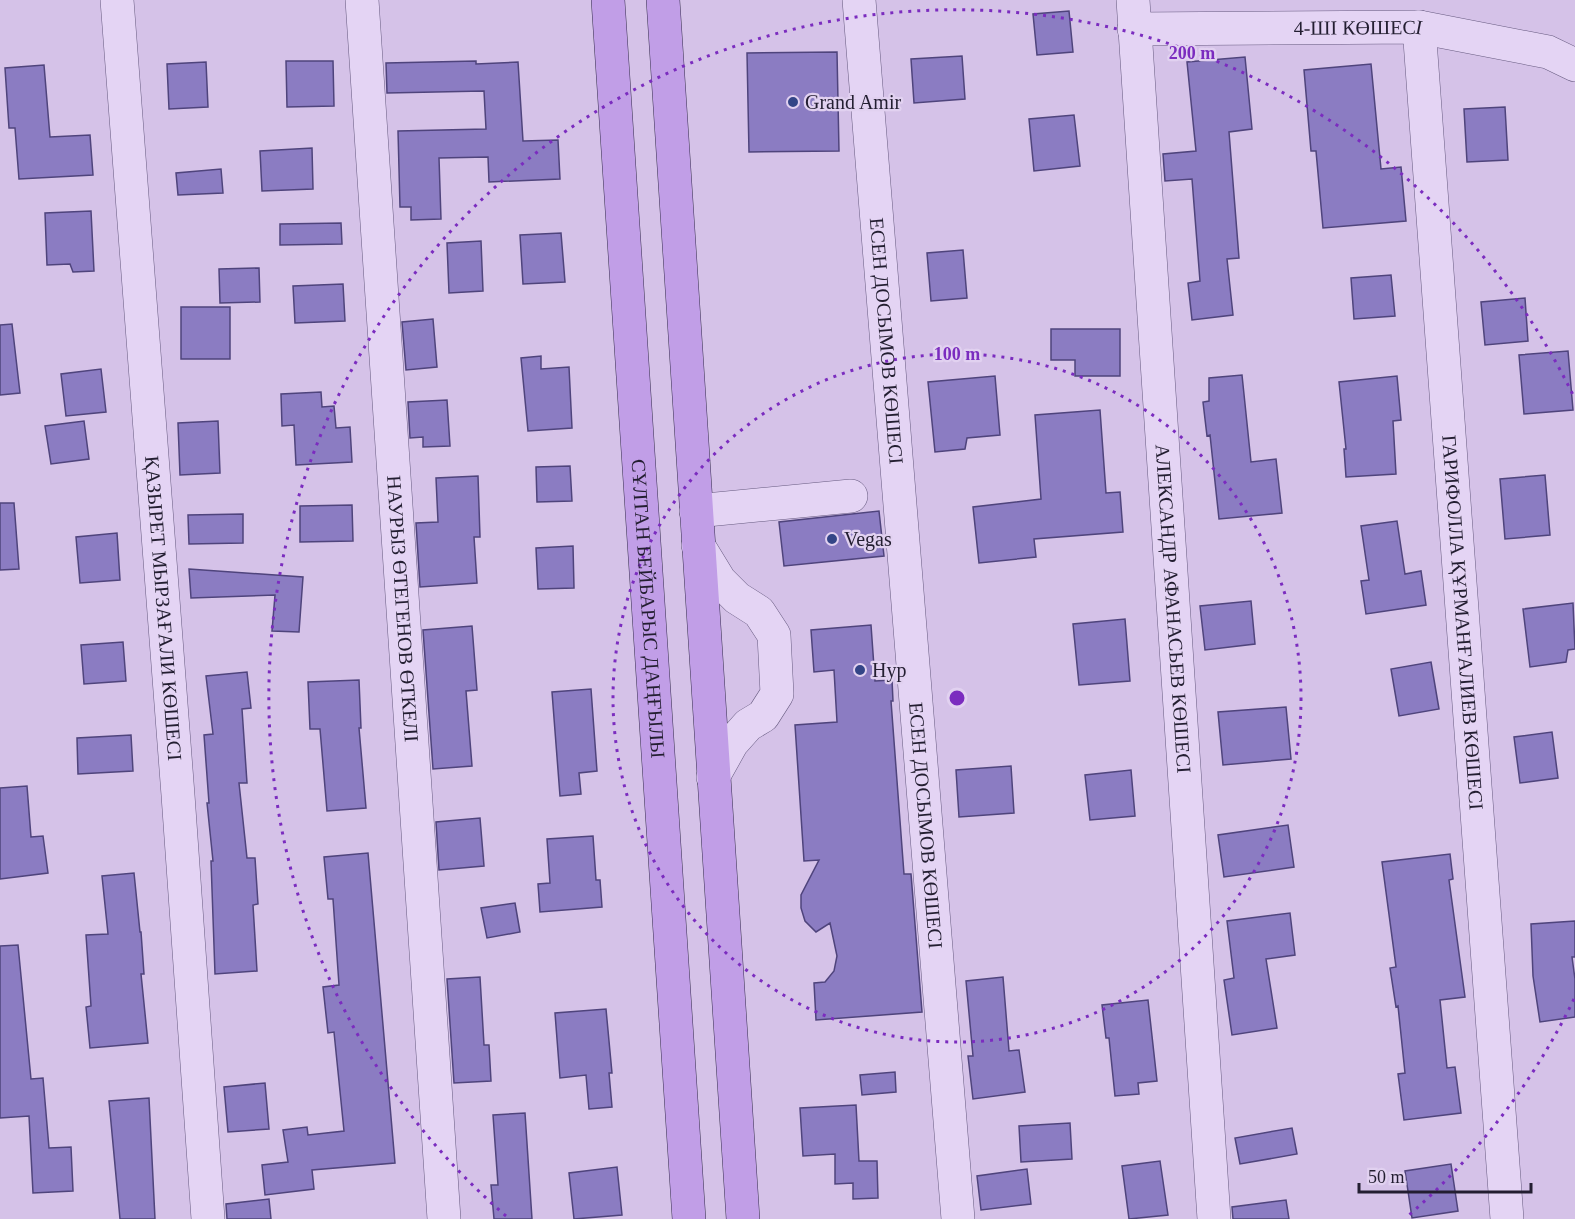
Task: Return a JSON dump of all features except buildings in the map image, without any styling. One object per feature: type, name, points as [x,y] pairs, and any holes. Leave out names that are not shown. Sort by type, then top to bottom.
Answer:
[{"type":"main road","points":[[663,0],[743,1219]]},
{"type":"main road","name":"СҰЛТАН БЕЙБАРЫС ДАҢҒЫЛЫ","points":[[606,6],[688,1219]]},
{"type":"street","name":"ҚАЗЫРЕТ МЫРЗАҒАЛИ КӨШЕСІ","points":[[117,0],[180,819],[208,1219]]},
{"type":"street","name":"НАУРЫЗ ӨТЕГЕНОВ ӨТКЕЛІ","points":[[362,0],[444,1219]]},
{"type":"street","name":"ЕСЕН ДОСЫМОВ КӨШЕСІ","points":[[859,0],[958,1219]]},
{"type":"street","name":"4-ШІ КӨШЕСІ","points":[[1134,14],[1419,27],[1548,52],[1575,65]]},
{"type":"street","name":"АЛЕКСАНДР АФАНАСЬЕВ КӨШЕСІ","points":[[1134,14],[1214,1219]]},
{"type":"street","name":"ГАРИФОЛЛА ҚҰРМАНҒАЛИЕВ КӨШЕСІ","points":[[1419,27],[1507,1219]]},
{"type":"street","points":[[696,511],[851,496]]},
{"type":"street","points":[[698,545],[720,580],[738,598],[759,612],[774,635],[777,694],[764,716],[748,725],[732,743],[713,777]]},
{"type":"place","name":"Grand Amir","points":[[793,102]]},
{"type":"place","name":"Vegas","points":[[832,539]]},
{"type":"place","name":"Нур","points":[[860,670]]}]
